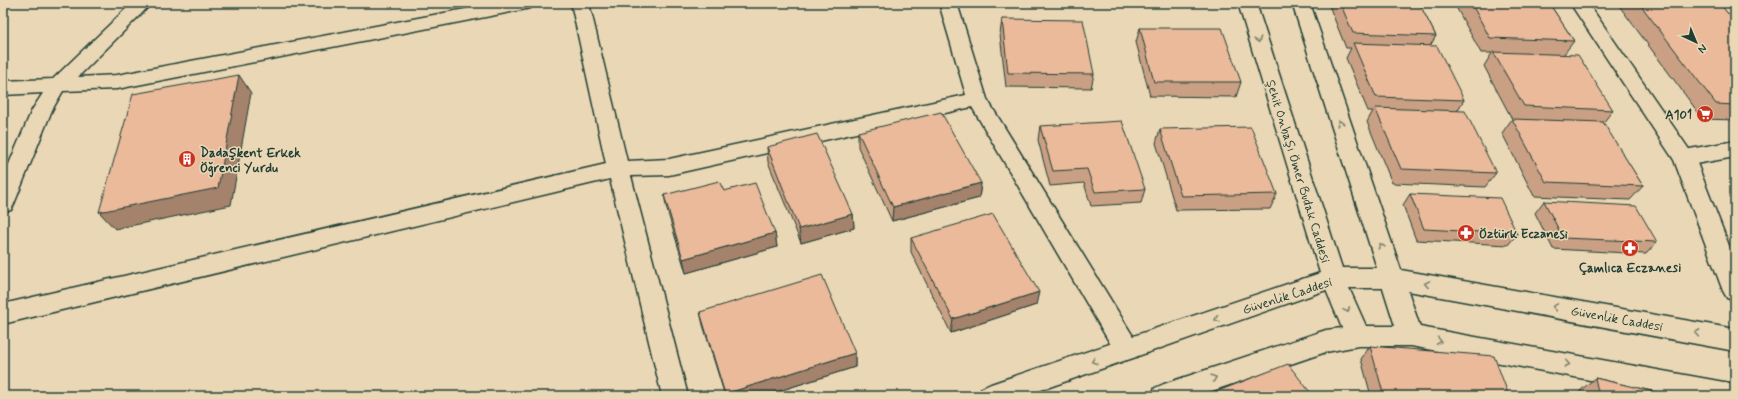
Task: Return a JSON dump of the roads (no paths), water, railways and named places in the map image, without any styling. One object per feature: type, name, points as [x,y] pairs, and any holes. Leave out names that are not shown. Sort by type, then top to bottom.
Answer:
[{"type":"street","points":[[3,204],[42,110],[56,87],[143,3]]},
{"type":"street","points":[[3,88],[56,87],[117,82],[526,3]]},
{"type":"street","points":[[580,3],[618,169],[675,396]]},
{"type":"street","points":[[948,3],[977,99],[1127,350]]},
{"type":"street","name":"Şehit Onbaşı Ömer Budak Caddesi","points":[[1246,3],[1333,278],[1358,336]]},
{"type":"street","points":[[1301,3],[1411,336]]},
{"type":"street","points":[[1579,3],[1684,158],[1735,291]]},
{"type":"street","points":[[3,314],[618,169],[670,167],[977,99]]},
{"type":"street","points":[[1684,158],[1735,149]]},
{"type":"street","name":"Güvenlik Caddesi","points":[[992,396],[1333,278],[1391,278],[1735,340]]},
{"type":"street","points":[[1164,396],[1294,350],[1326,341],[1358,336],[1411,336],[1735,396]]},
{"type":"place","name":"A101","points":[[1705,114]]},
{"type":"place","name":"Dadaşkent Erkek Öğrenci Yurdu","points":[[187,159]]},
{"type":"place","name":"Öztürk Eczanesi","points":[[1466,233]]},
{"type":"place","name":"Çamlıca Eczanesi","points":[[1630,248]]}]
